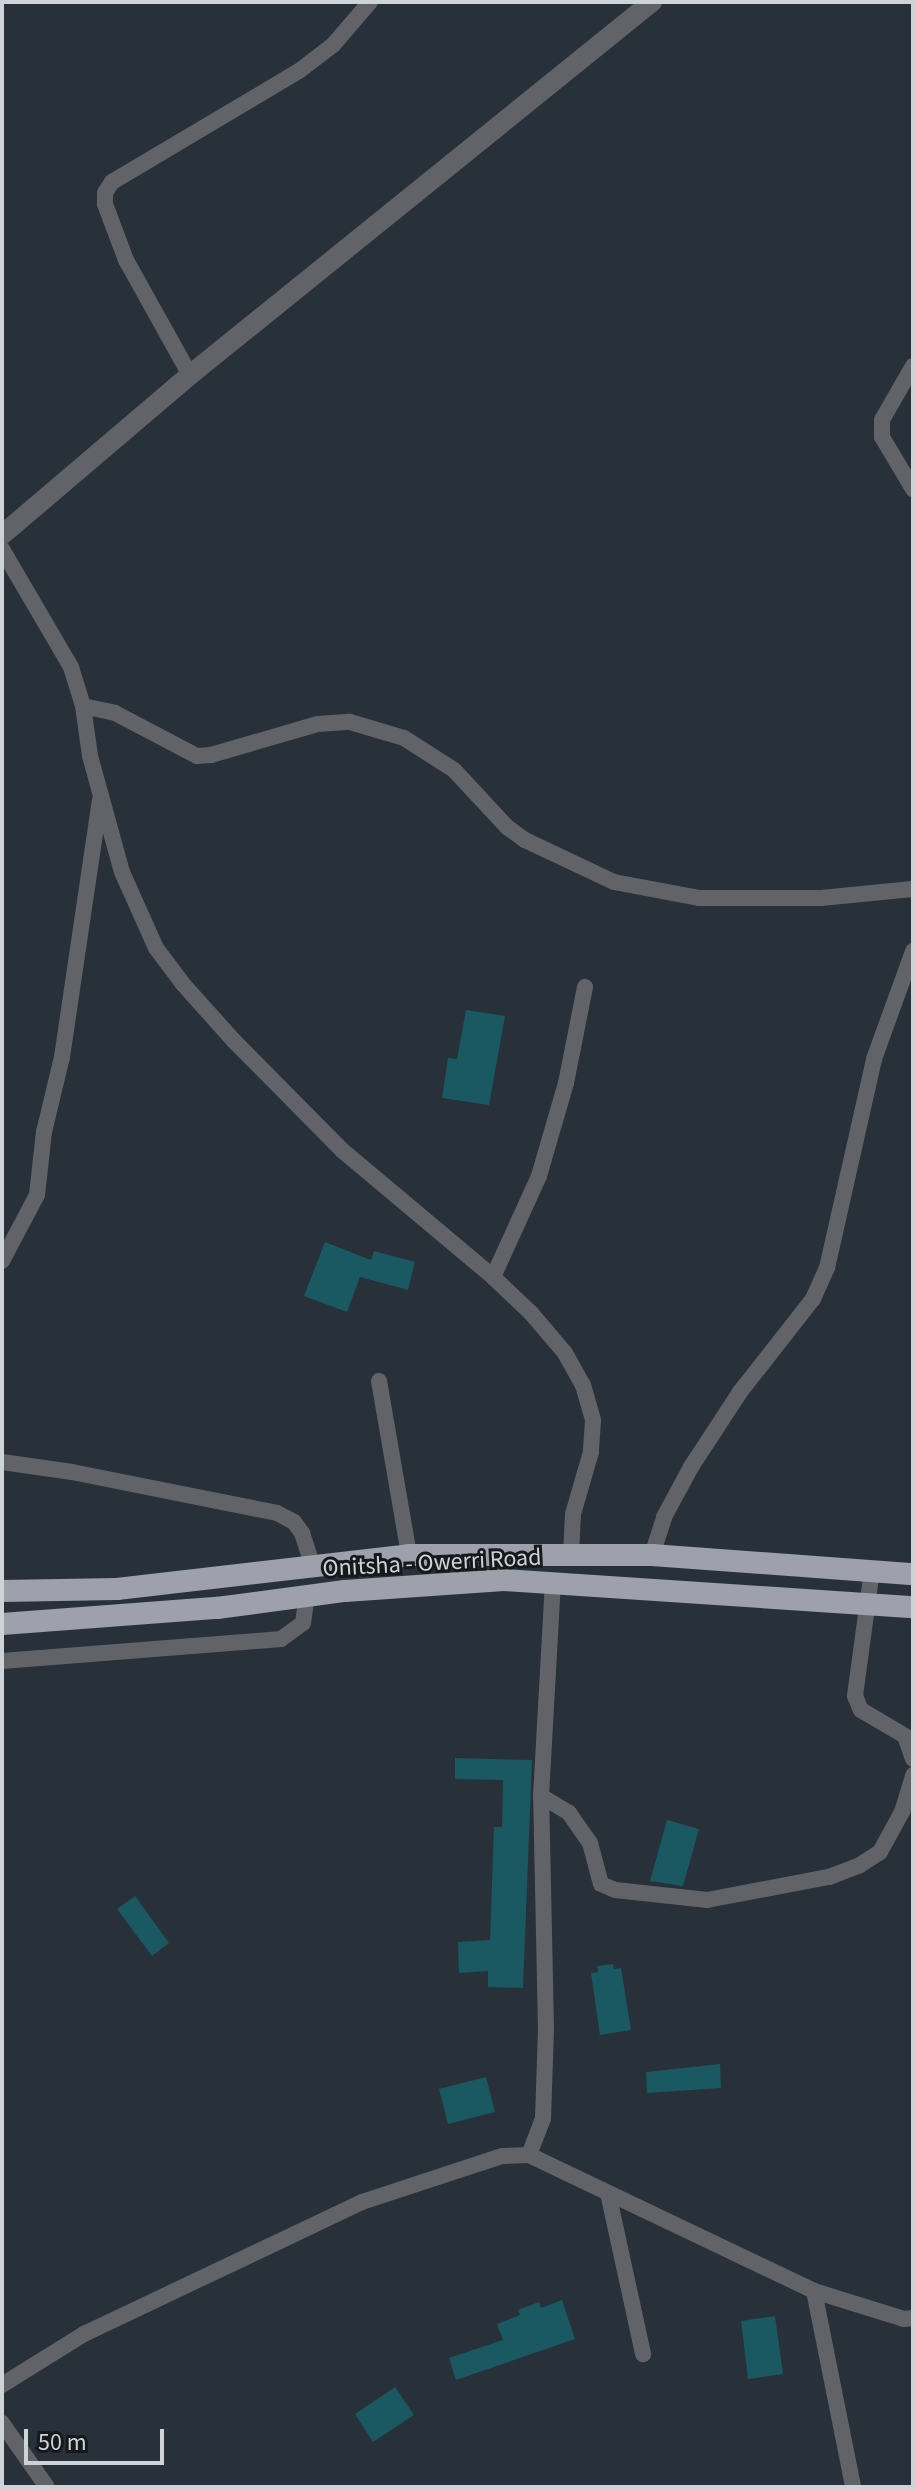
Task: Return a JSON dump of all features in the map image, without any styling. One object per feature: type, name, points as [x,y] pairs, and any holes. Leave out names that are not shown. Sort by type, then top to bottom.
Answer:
[{"type":"highway","name":"Onitsha - Owerri Road","points":[[2,1591],[117,1589],[409,1555],[652,1555],[913,1574]]},
{"type":"highway","name":"Onitsha - Owerri Road","points":[[2,1624],[217,1608],[307,1596],[504,1580],[913,1607]]},
{"type":"street","points":[[190,375],[126,260],[105,204],[105,193],[112,182],[299,71],[333,45],[370,2]]},
{"type":"street","points":[[2,535],[190,375],[652,2]]},
{"type":"street","points":[[913,366],[882,420],[882,437],[913,489]]},
{"type":"street","points":[[2,549],[56,639],[83,706],[90,756],[122,872],[156,948],[183,984],[343,1151],[493,1277],[531,1313],[565,1353],[586,1397],[593,1421],[591,1452],[573,1514],[571,1554]]},
{"type":"street","points":[[83,706],[115,713],[197,756],[211,755],[318,724],[350,722],[404,738],[454,770],[507,827],[525,840],[614,882],[699,898],[821,898],[913,889]]},
{"type":"street","points":[[2,1261],[37,1195],[44,1132],[62,1057],[101,795]]},
{"type":"street","points":[[652,1555],[664,1517],[691,1467],[740,1392],[813,1299],[827,1268],[874,1059],[913,951]]},
{"type":"street","points":[[493,1277],[539,1176],[566,1083],[585,987]]},
{"type":"street","points":[[379,1381],[409,1555]]},
{"type":"street","points":[[2,1462],[72,1472],[277,1513],[294,1522],[302,1533],[313,1566]]},
{"type":"street","points":[[872,1570],[865,1603],[855,1696],[861,1710],[905,1736],[913,1759]]},
{"type":"street","points":[[529,2155],[543,2119],[544,2104],[546,2029],[541,1796],[553,1582]]},
{"type":"street","points":[[2,1661],[281,1639],[303,1623],[307,1596]]},
{"type":"street","points":[[541,1796],[569,1813],[590,1843],[601,1884],[615,1890],[707,1900],[829,1877],[860,1865],[880,1852],[902,1812],[913,1775]]},
{"type":"street","points":[[2,2385],[84,2334],[362,2202],[502,2156],[529,2155],[814,2291],[862,2307],[913,2318]]},
{"type":"street","points":[[608,2193],[643,2354]]},
{"type":"street","points":[[814,2291],[853,2487]]},
{"type":"street","points":[[2,2423],[47,2487]]},
{"type":"building","points":[[466,1010],[505,1016],[489,1105],[442,1098],[448,1058],[457,1059]]},
{"type":"building","points":[[325,1242],[371,1260],[374,1251],[415,1262],[408,1290],[360,1277],[347,1312],[304,1296]]},
{"type":"building","points":[[455,1758],[532,1760],[523,1988],[488,1987],[488,1971],[459,1973],[458,1942],[490,1940],[494,1827],[502,1827],[503,1780],[455,1779]]},
{"type":"building","points":[[667,1820],[699,1829],[683,1886],[650,1881]]},
{"type":"building","points":[[135,1896],[169,1943],[152,1956],[117,1909]]},
{"type":"building","points":[[613,1964],[614,1969],[621,1968],[631,2030],[600,2035],[591,1973],[598,1972],[597,1966]]},
{"type":"building","points":[[720,2064],[721,2088],[647,2093],[646,2072]]},
{"type":"building","points":[[486,2077],[495,2112],[448,2124],[439,2089]]},
{"type":"building","points":[[562,2300],[575,2339],[456,2380],[449,2358],[503,2340],[497,2324],[520,2315],[518,2310],[539,2302],[541,2308]]},
{"type":"building","points":[[775,2316],[783,2374],[748,2379],[741,2321]]},
{"type":"building","points":[[395,2387],[414,2415],[373,2442],[355,2414]]}]
